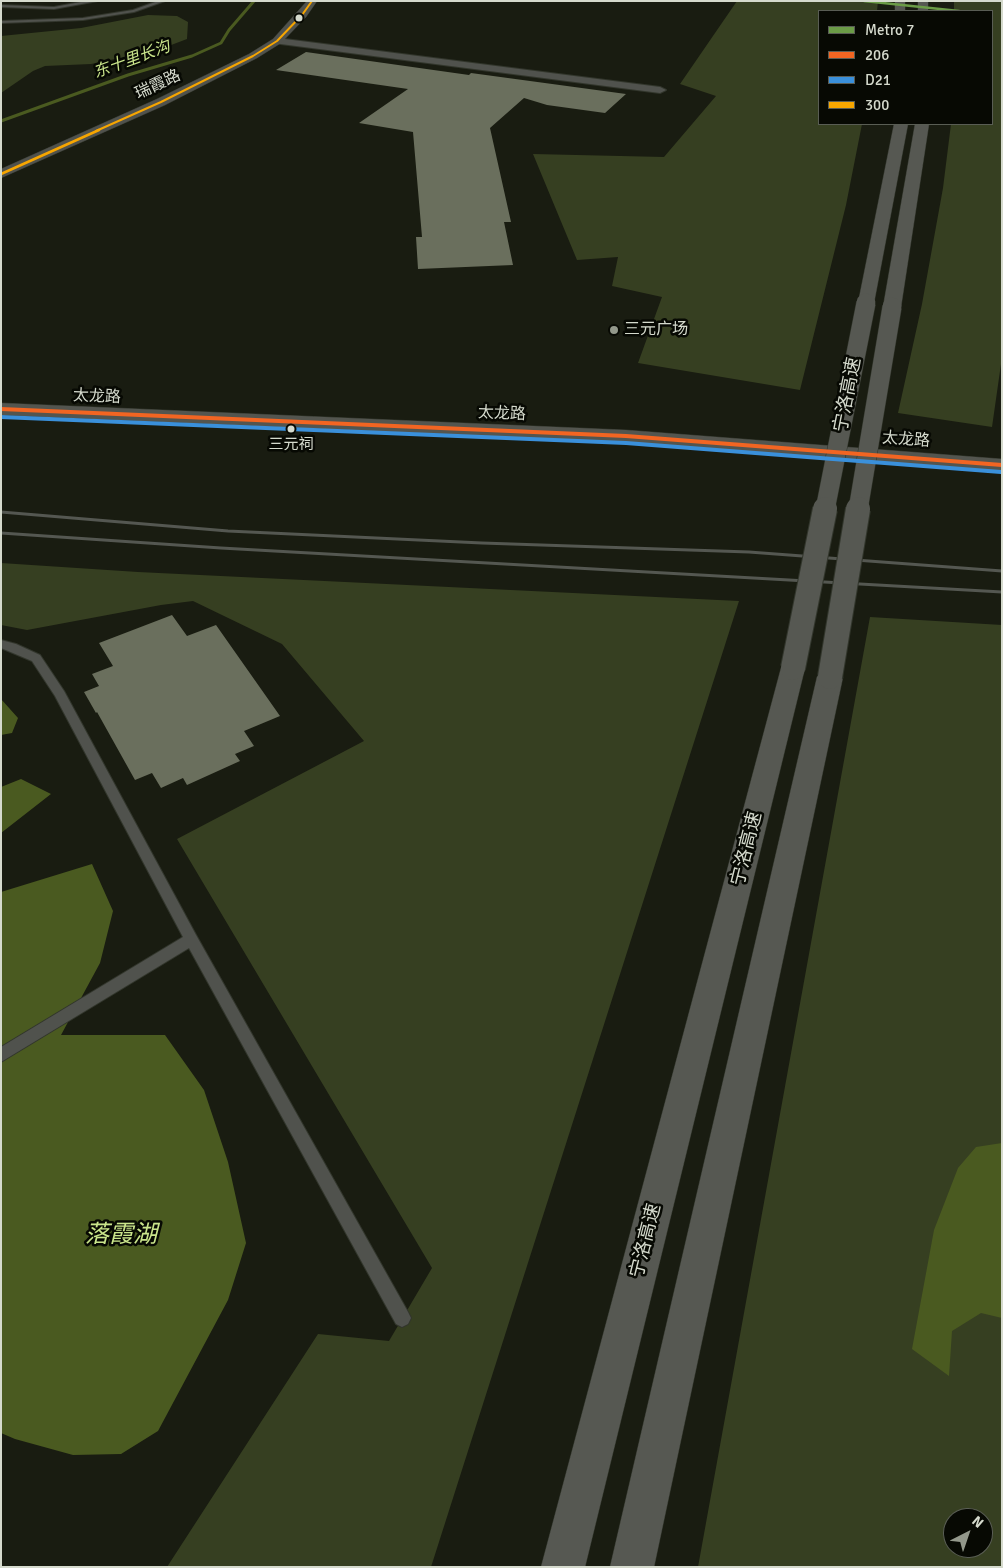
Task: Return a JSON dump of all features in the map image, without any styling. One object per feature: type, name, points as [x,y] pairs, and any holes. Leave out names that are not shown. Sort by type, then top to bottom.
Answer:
[{"type":"highway","name":"宁洛高速","points":[[562,1567],[793,668],[902,125]]},
{"type":"highway","name":"宁洛高速","points":[[632,1567],[830,677],[922,125]]},
{"type":"main road","name":"太龙路","points":[[1,393],[627,419],[1002,448]]},
{"type":"main road","name":"太龙路","points":[[1,409],[626,436],[1002,465]]},
{"type":"street","name":"瑞霞路","points":[[1,174],[161,102],[220,73],[277,41],[302,15],[312,1]]},
{"type":"street","points":[[277,41],[660,90]]},
{"type":"lane","points":[[1,6],[54,8],[96,1]]},
{"type":"lane","points":[[1,22],[56,22],[102,17],[134,11],[164,1]]},
{"type":"lane","points":[[16,22],[29,8]]},
{"type":"lane","points":[[1,644],[36,658],[60,694],[190,939],[402,1318]]},
{"type":"lane","points":[[1,1055],[190,939]]},
{"type":"shaded area","points":[[737,1],[878,1],[877,10],[818,10],[818,125],[862,125],[846,205],[800,390],[638,363],[662,297],[612,286],[618,257],[577,260],[533,154],[664,157],[716,96],[680,84]]},
{"type":"shaded area","points":[[954,1],[1002,1],[1002,357],[992,427],[898,413],[922,304],[943,188],[951,125],[993,125],[993,10],[954,10]]},
{"type":"shaded area","points":[[148,15],[177,16],[188,22],[187,39],[158,50],[91,64],[45,66],[33,71],[1,93],[1,36],[81,28]]},
{"type":"shaded area","points":[[1,563],[138,572],[739,601],[431,1567],[167,1567],[318,1334],[389,1341],[432,1268],[177,839],[364,741],[282,644],[193,601],[161,605],[27,630],[1,625]]},
{"type":"shaded area","points":[[870,617],[1002,625],[1002,1567],[698,1567]]},
{"type":"water","points":[[1,699],[18,718],[12,733],[1,735]]},
{"type":"water","points":[[21,779],[51,794],[1,833],[1,787]]},
{"type":"water","name":"落霞湖","points":[[92,864],[113,911],[100,963],[61,1035],[165,1035],[204,1090],[228,1162],[246,1243],[228,1300],[158,1431],[121,1454],[73,1455],[15,1439],[1,1433],[1,892]]},
{"type":"water","points":[[1002,1143],[1002,1318],[981,1313],[952,1331],[949,1376],[912,1349],[934,1230],[958,1168],[976,1147]]},
{"type":"building","points":[[306,52],[469,75],[471,73],[626,94],[605,113],[547,105],[524,98],[490,128],[511,222],[504,222],[513,265],[418,269],[416,237],[422,237],[413,132],[359,123],[408,89],[276,70]]},
{"type":"building","points":[[172,615],[187,636],[216,625],[280,716],[244,731],[254,746],[235,754],[240,761],[187,785],[183,778],[161,788],[152,773],[135,780],[84,692],[99,686],[92,674],[113,666],[99,643]]},
{"type":"waterway","name":"东十里长沟","points":[[1,121],[128,75],[192,56],[221,43],[229,30],[254,1]]},
{"type":"railway","points":[[1,512],[228,531],[482,543],[749,552],[1002,571]]},
{"type":"railway","points":[[1,533],[221,548],[1002,592]]},
{"type":"metro line","name":"7","points":[[864,1],[950,10]]},
{"type":"transit line","name":"300","points":[[1,174],[161,102],[253,56],[277,41],[302,15],[312,1]]},
{"type":"transit line","name":"206","points":[[1,409],[626,436],[1002,465]]},
{"type":"transit line","name":"D21","points":[[1,417],[626,443],[1001,472]]},
{"type":"place","name":"三元广场","points":[[614,330]]},
{"type":"place","name":"三元祠","points":[[291,429]]}]
